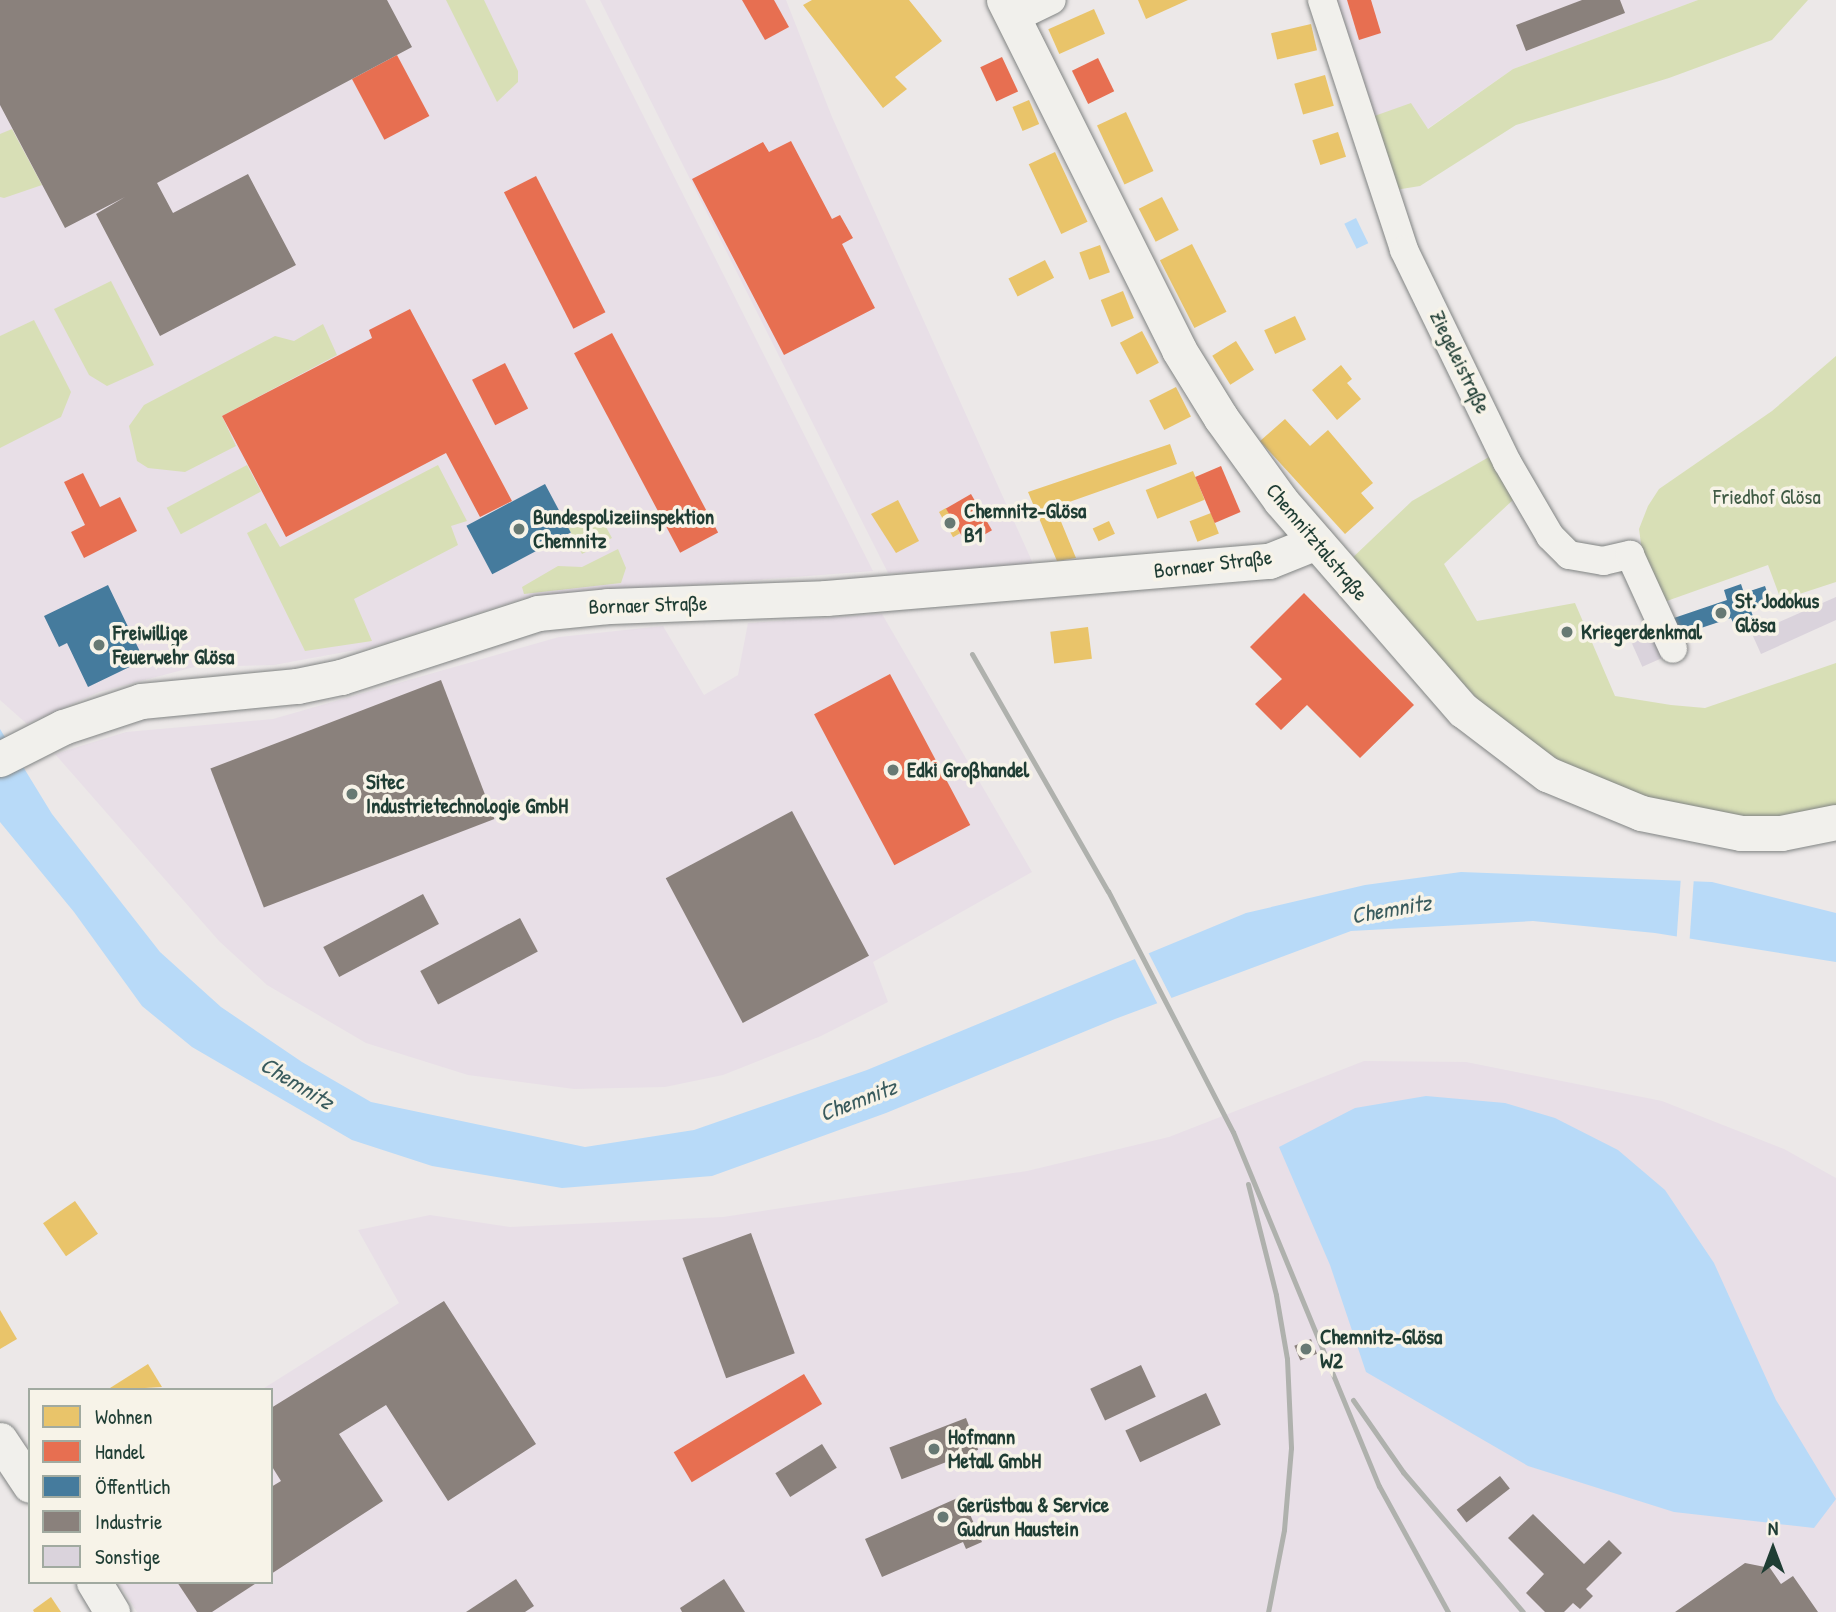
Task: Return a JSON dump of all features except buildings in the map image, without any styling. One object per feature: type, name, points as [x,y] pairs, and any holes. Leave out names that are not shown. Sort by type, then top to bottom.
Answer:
[{"type":"main road","name":"Chemnitztalstraße","points":[[1009,9],[1179,350],[1239,446],[1316,542],[1455,702],[1547,774],[1619,806],[1710,830],[1781,833],[1836,822]]},
{"type":"main road","name":"Bornaer Straße","points":[[0,759],[39,738],[141,701],[297,686],[341,677],[538,614],[608,606],[826,598],[1269,561],[1316,542]]},
{"type":"main road","points":[[0,1440],[28,1482]]},
{"type":"main road","points":[[95,1584],[112,1612]]},
{"type":"street","points":[[1009,9],[1052,0]]},
{"type":"street","name":"Ziegeleistraße","points":[[1322,0],[1404,250],[1507,462],[1550,536],[1569,555],[1603,561],[1630,555],[1673,649]]},
{"type":"shaded area","points":[[0,0],[585,0],[873,571],[525,598],[372,647],[274,665],[194,667],[99,692],[27,724],[0,700]]},
{"type":"shaded area","points":[[600,0],[786,0],[832,117],[1035,568],[888,573]]},
{"type":"shaded area","points":[[1326,0],[1698,0],[1513,69],[1427,129],[1366,119]]},
{"type":"shaded area","points":[[882,614],[1032,872],[873,962],[888,1002],[821,1036],[723,1075],[665,1087],[574,1089],[468,1075],[366,1043],[267,985],[219,941],[55,754],[126,732],[273,719],[559,637],[663,626],[704,695],[738,675],[748,623]]},
{"type":"shaded area","points":[[1364,1061],[1466,1062],[1662,1101],[1784,1149],[1836,1178],[1836,1612],[137,1612],[119,1584],[273,1584],[273,1388],[264,1388],[399,1303],[358,1230],[430,1215],[510,1227],[723,1217],[1027,1171],[1169,1137]]},
{"type":"green space","points":[[446,0],[484,0],[518,71],[518,82],[497,102]]},
{"type":"green space","points":[[1698,0],[1808,0],[1772,40],[1669,78],[1516,125],[1420,186],[1389,191],[1366,119],[1411,103],[1428,129],[1513,69]]},
{"type":"green space","points":[[12,129],[42,185],[4,198],[0,197],[0,134]]},
{"type":"green space","points":[[111,281],[154,365],[107,386],[89,375],[54,309]]},
{"type":"green space","points":[[34,320],[71,392],[61,417],[0,448],[0,336]]},
{"type":"green space","points":[[323,324],[337,355],[222,416],[236,446],[185,472],[148,468],[137,461],[129,426],[144,405],[275,336],[294,341]]},
{"type":"green space","name":"Friedhof Glösa","points":[[1836,356],[1836,582],[1781,600],[1768,565],[1664,602],[1642,551],[1639,529],[1648,506],[1659,489],[1772,411]]},
{"type":"green space","points":[[1489,457],[1514,499],[1444,564],[1477,621],[1575,603],[1615,696],[1671,705],[1705,708],[1836,663],[1836,810],[1809,817],[1733,819],[1674,808],[1588,777],[1525,740],[1490,712],[1348,562],[1412,501]]},
{"type":"green space","points":[[247,465],[261,491],[181,534],[167,508]]},
{"type":"green space","points":[[438,465],[467,521],[451,526],[458,545],[354,599],[372,641],[305,651],[247,533],[266,523],[280,547]]},
{"type":"green space","points":[[589,515],[600,516],[612,538],[582,554],[568,527]]},
{"type":"green space","points":[[618,549],[626,568],[621,583],[524,594],[522,587],[558,566],[582,567]]},
{"type":"water","points":[[1356,218],[1368,243],[1357,249],[1344,224]]},
{"type":"water","name":"Chemnitz","points":[[0,729],[52,814],[160,952],[221,1007],[302,1062],[371,1102],[585,1147],[694,1130],[867,1070],[1246,913],[1365,885],[1461,872],[1712,882],[1836,913],[1836,962],[1655,933],[1533,921],[1351,931],[1115,1019],[886,1113],[712,1176],[562,1188],[432,1166],[352,1140],[192,1047],[142,1006],[74,912],[0,822]]},
{"type":"water","points":[[1426,1096],[1505,1103],[1555,1118],[1618,1150],[1665,1190],[1714,1263],[1776,1400],[1836,1499],[1814,1528],[1674,1512],[1528,1466],[1366,1372],[1330,1265],[1279,1147],[1355,1108]]},
{"type":"pier","points":[[1681,876],[1694,877],[1690,941],[1677,940]]},
{"type":"pier","points":[[1147,950],[1174,1003],[1160,1009],[1134,957]]},
{"type":"railway","points":[[972,654],[1108,891],[1233,1132],[1379,1486],[1448,1612]]},
{"type":"railway","points":[[1248,1184],[1276,1295],[1287,1359],[1291,1448],[1284,1530],[1268,1612]]},
{"type":"railway","points":[[1353,1400],[1403,1472],[1523,1612]]},
{"type":"place","name":"Chemnitz-Glösa B1","points":[[950,523]]},
{"type":"place","name":"Bundespolizeiinspektion Chemnitz","points":[[519,529]]},
{"type":"place","name":"St. Jodokus Glösa","points":[[1721,613]]},
{"type":"place","name":"Kriegerdenkmal","points":[[1567,632]]},
{"type":"place","name":"Freiwillige Feuerwehr Glösa","points":[[99,645]]},
{"type":"place","name":"Edki Großhandel","points":[[893,770]]},
{"type":"place","name":"Sitec Industrietechnologie GmbH","points":[[352,794]]},
{"type":"place","name":"Chemnitz-Glösa W2","points":[[1306,1349]]},
{"type":"place","name":"Hofmann Metall GmbH","points":[[934,1449]]},
{"type":"place","name":"Gerüstbau & Service Gudrun Haustein","points":[[943,1517]]}]
